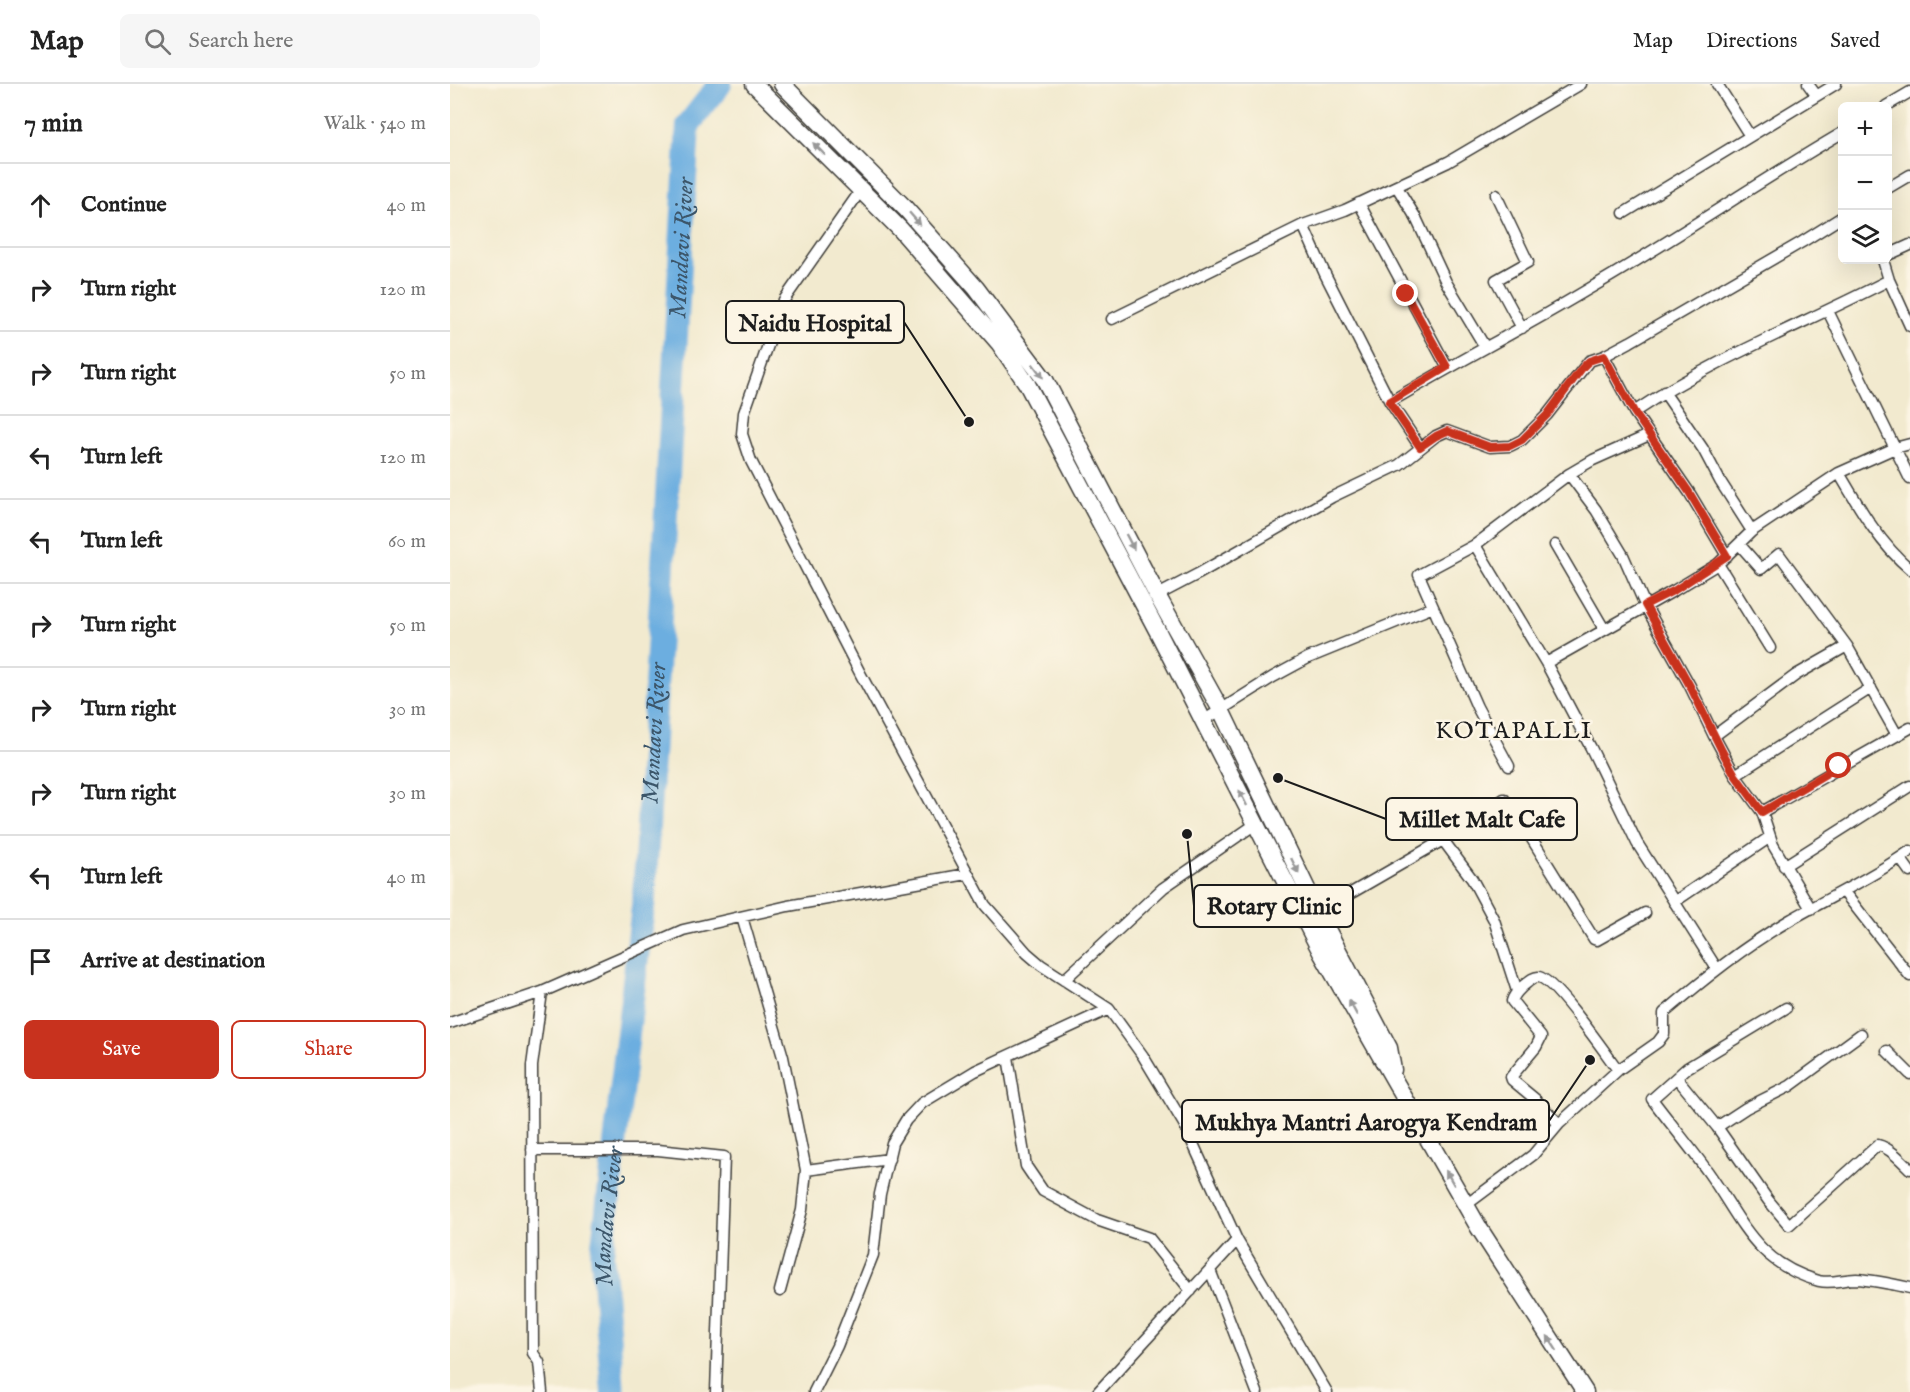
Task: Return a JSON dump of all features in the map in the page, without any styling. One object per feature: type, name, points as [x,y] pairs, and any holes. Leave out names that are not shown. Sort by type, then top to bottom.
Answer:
[{"type":"main road","points":[[754,84],[909,239],[1005,351],[1027,384],[1257,824],[1311,916]]},
{"type":"main road","points":[[782,84],[905,208],[976,288],[1045,380],[1221,710],[1311,916],[1322,954],[1466,1205],[1585,1392]]},
{"type":"street","points":[[1112,319],[1302,225],[1345,210],[1448,162],[1581,84]]},
{"type":"street","points":[[1717,84],[1750,136]]},
{"type":"street","points":[[1808,84],[1816,95]]},
{"type":"street","points":[[1624,213],[1836,84]]},
{"type":"street","points":[[1892,102],[1910,92]]},
{"type":"street","points":[[1389,402],[1447,367],[1587,291],[1838,135]]},
{"type":"street","points":[[1892,185],[1910,175]]},
{"type":"street","points":[[1397,187],[1416,218],[1446,282],[1485,347]]},
{"type":"street","points":[[861,190],[784,300],[744,413],[742,434],[751,461],[985,905],[1027,953],[1109,1009],[1143,1056],[1184,1124],[1237,1240],[1327,1392]]},
{"type":"street","points":[[1496,195],[1528,262],[1496,280],[1522,328]]},
{"type":"street","points":[[1359,203],[1447,367]]},
{"type":"street","points":[[1142,602],[1198,574],[1332,497],[1399,465],[1420,447],[1447,431],[1490,447],[1510,446],[1522,440],[1547,415],[1589,361],[1604,356],[1838,220]]},
{"type":"street","points":[[1302,225],[1389,402],[1420,447]]},
{"type":"street","points":[[1892,253],[1910,245]]},
{"type":"street","points":[[1884,264],[1889,280],[1909,320]]},
{"type":"street","points":[[1634,412],[1664,392],[1889,280]]},
{"type":"street","points":[[1828,311],[1910,479]]},
{"type":"street","points":[[1604,356],[1634,412],[1689,492],[1727,556]]},
{"type":"street","points":[[1664,392],[1703,449],[1720,481],[1752,531]]},
{"type":"street","points":[[1509,766],[1477,707],[1419,575],[1474,545],[1569,474],[1593,460],[1649,435]]},
{"type":"street","points":[[1546,663],[1718,564],[1752,531],[1839,473],[1910,444]]},
{"type":"street","points":[[1839,473],[1891,552],[1910,569]]},
{"type":"street","points":[[1569,474],[1596,510],[1623,555],[1645,605],[1690,686],[1714,736],[1735,775],[1762,812],[1770,837],[1784,866],[1811,909]]},
{"type":"street","points":[[1738,544],[1761,569],[1779,554],[1847,646],[1897,735]]},
{"type":"street","points":[[1474,545],[1546,663],[1591,748],[1637,843],[1717,969]]},
{"type":"street","points":[[1556,545],[1604,629]]},
{"type":"street","points":[[1718,564],[1770,648]]},
{"type":"street","points":[[1203,721],[1308,658],[1433,607]]},
{"type":"street","points":[[1714,736],[1796,675],[1847,646]]},
{"type":"street","points":[[1735,775],[1871,688]]},
{"type":"street","points":[[1762,812],[1910,728]]},
{"type":"street","points":[[1784,866],[1910,786]]},
{"type":"street","points":[[1311,916],[1443,840],[1504,799],[1522,823],[1594,939],[1605,936],[1644,913]]},
{"type":"street","points":[[1064,980],[1163,888],[1257,824]]},
{"type":"street","points":[[1674,902],[1770,837]]},
{"type":"street","points":[[1443,840],[1472,879],[1494,920],[1517,991]]},
{"type":"street","points":[[1466,1205],[1533,1155],[1559,1124],[1618,1071],[1658,1042],[1664,1034],[1664,1013],[1717,969],[1754,942],[1844,892],[1910,851]]},
{"type":"street","points":[[1899,858],[1910,872]]},
{"type":"street","points":[[450,1023],[543,992],[683,930],[788,906],[967,874]]},
{"type":"street","points":[[1844,892],[1910,976]]},
{"type":"street","points":[[742,917],[783,1057],[806,1170],[802,1210],[780,1291]]},
{"type":"street","points":[[1559,1124],[1511,1077],[1536,1047],[1541,1037],[1512,1001],[1517,991],[1534,978],[1539,977],[1548,982],[1571,1007],[1618,1071]]},
{"type":"street","points":[[542,1392],[539,1362],[533,1353],[532,1066],[543,992]]},
{"type":"street","points":[[1786,1008],[1687,1068],[1652,1099],[1706,1169],[1736,1218],[1765,1253],[1780,1264],[1819,1281],[1853,1279],[1879,1281],[1910,1288]]},
{"type":"street","points":[[814,1392],[837,1346],[873,1255],[880,1194],[892,1143],[906,1120],[922,1103],[975,1071],[1109,1009]]},
{"type":"street","points":[[1717,1127],[1746,1107],[1790,1086],[1861,1034]]},
{"type":"street","points":[[1887,1051],[1910,1074]]},
{"type":"street","points":[[1008,1057],[1026,1166],[1043,1191],[1097,1220],[1149,1238],[1191,1292]]},
{"type":"street","points":[[1677,1078],[1717,1127],[1789,1226],[1878,1145],[1882,1145],[1893,1153],[1910,1169]]},
{"type":"street","points":[[532,1150],[658,1150],[724,1157],[716,1392]]},
{"type":"street","points":[[806,1170],[889,1159]]},
{"type":"street","points":[[1098,1392],[1237,1240]]},
{"type":"street","points":[[1210,1270],[1257,1392]]},
{"type":"waterway","name":"Mandavi River","points":[[613,1392],[602,1254],[644,898],[688,125],[720,84]]},
{"type":"place","name":"Naidu Hospital","points":[[969,422]]},
{"type":"place","name":"Millet Malt Cafe","points":[[1278,778]]},
{"type":"place","name":"Rotary Clinic","points":[[1187,834]]},
{"type":"place","name":"Mukhya Mantri Aarogya Kendram","points":[[1590,1060]]},
{"type":"district","name":"KOTAPALLI","points":[[1514,730]]},
{"type":"route","points":[[1406,294],[1447,367],[1389,402],[1420,447],[1447,431],[1490,447],[1510,446],[1522,440],[1547,415],[1589,361],[1604,356],[1634,412],[1689,492],[1727,556],[1675,590],[1645,605],[1690,686],[1735,775],[1762,812],[1839,766]]}]
